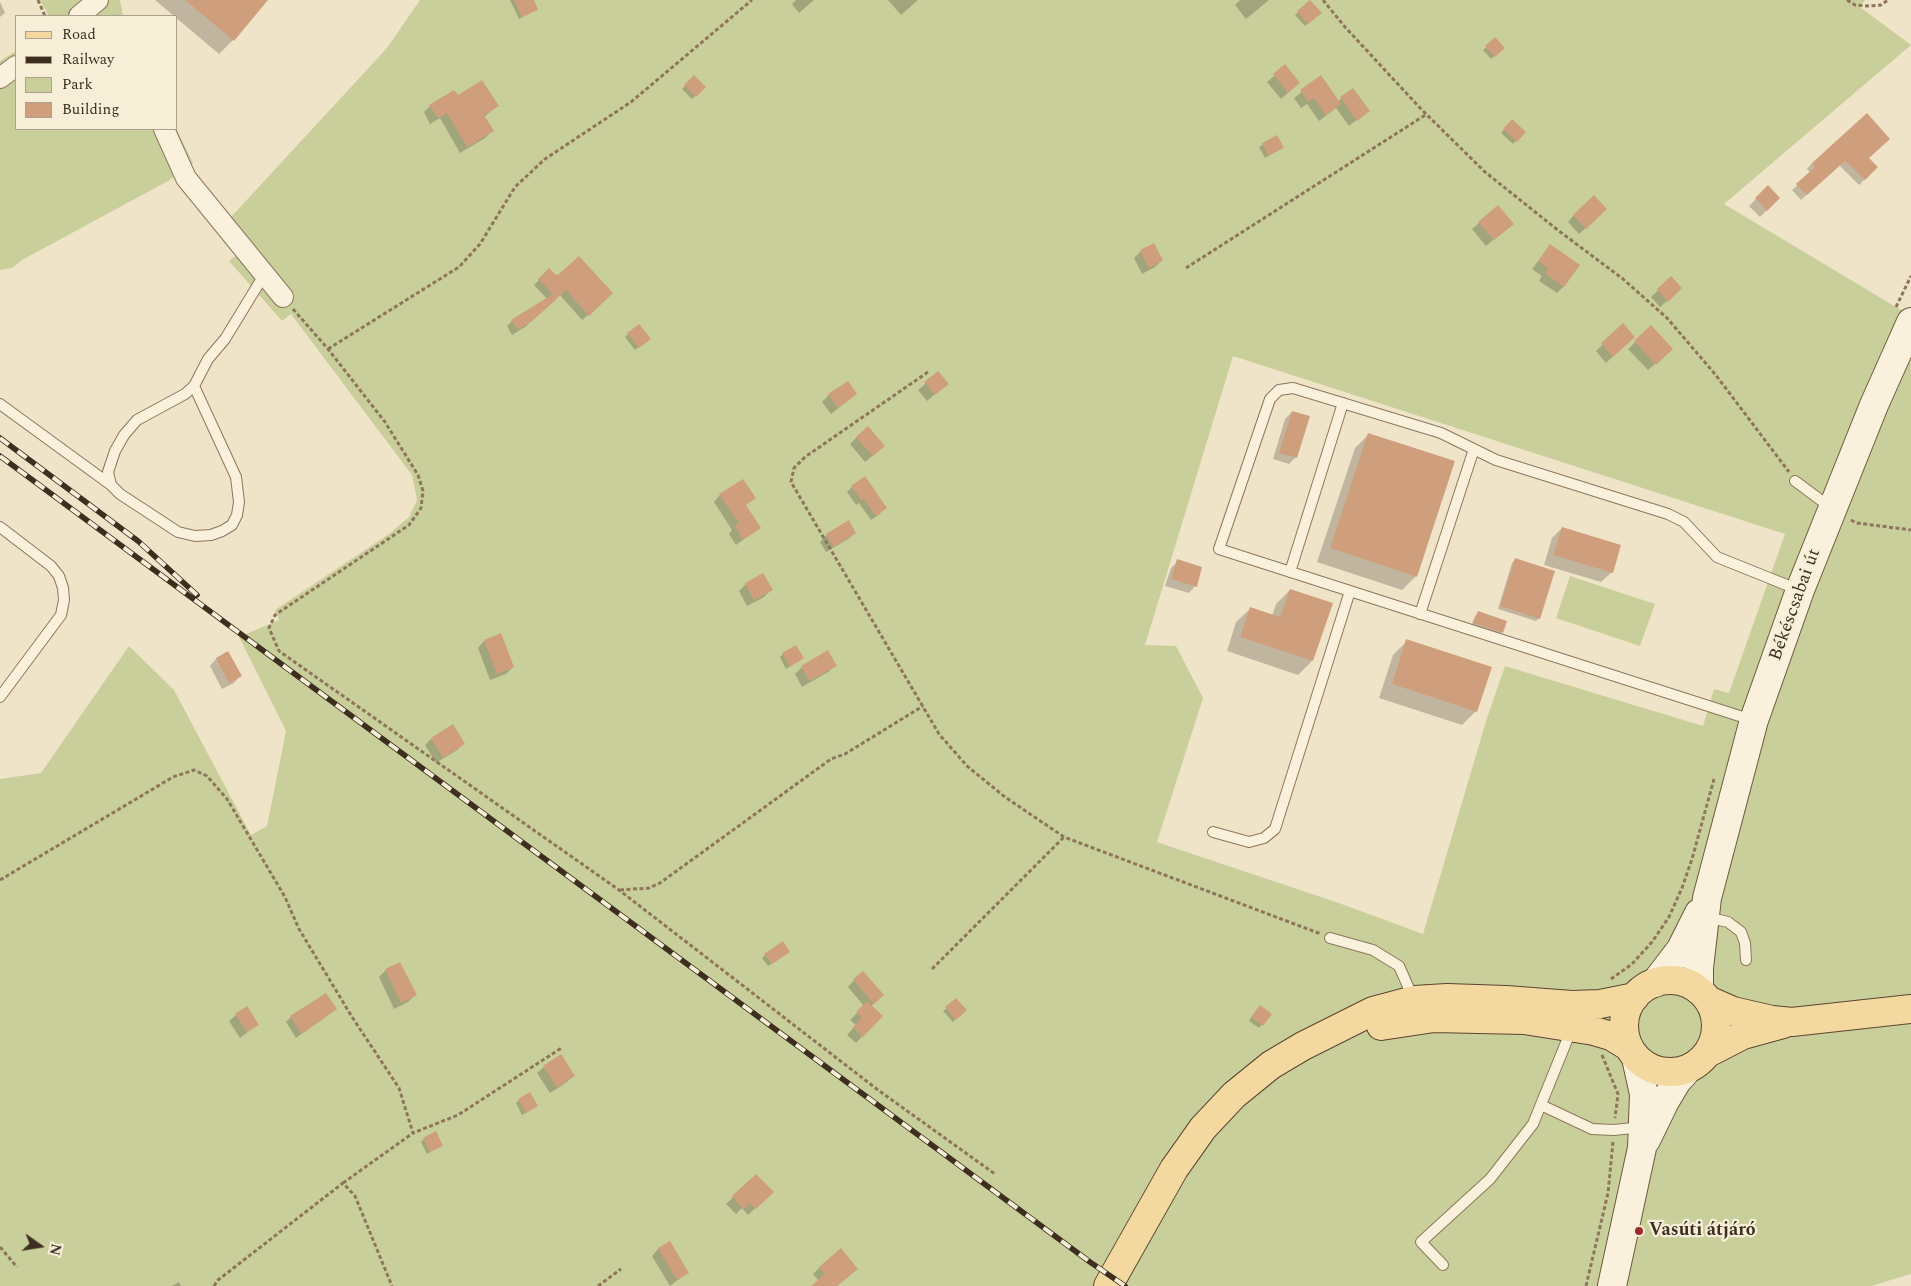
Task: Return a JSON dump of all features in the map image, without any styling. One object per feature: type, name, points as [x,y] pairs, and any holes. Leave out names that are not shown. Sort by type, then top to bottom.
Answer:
[{"type":"main road","points":[[1108,1286],[1174,1169],[1203,1128],[1234,1095],[1271,1065],[1303,1046],[1373,1011],[1414,1000],[1447,998],[1572,1005],[1600,1004],[1645,990],[1667,980],[1680,981],[1733,1011],[1792,1022]]},
{"type":"main road","points":[[1632,1053],[1624,1035],[1624,1021],[1628,1008],[1645,990]]},
{"type":"main road","points":[[1323,1037],[1434,1018],[1524,1020],[1583,1029],[1611,1036],[1647,1067],[1659,1072],[1673,1073],[1687,1070],[1699,1063],[1708,1053],[1714,1040],[1716,1027],[1714,1013],[1704,995]]},
{"type":"main road","points":[[1708,1053],[1742,1035],[1792,1022],[1911,1009]]},
{"type":"street","points":[[0,78],[15,67]]},
{"type":"street","points":[[164,130],[186,178],[283,297]]},
{"type":"street","name":"Békéscsabai út","points":[[1704,995],[1699,968],[1706,907],[1754,720],[1800,590],[1874,405],[1911,322]]},
{"type":"street","name":"Békéscsabai út","points":[[1645,990],[1681,949],[1706,907]]},
{"type":"street","points":[[1612,1286],[1642,1138],[1644,1094],[1632,1053]]},
{"type":"street","points":[[1642,1138],[1676,1081],[1687,1070]]},
{"type":"lane","points":[[111,485],[108,472],[115,451],[124,435],[137,420],[185,394],[194,386],[208,358],[225,339],[264,275]]},
{"type":"lane","points":[[0,404],[111,485],[120,494],[178,532],[195,536],[211,535],[232,525],[237,514],[239,502],[236,477],[194,386]]},
{"type":"lane","points":[[1754,720],[1219,549],[1270,399],[1279,390],[1293,388],[1442,433],[1496,460],[1668,514],[1684,522],[1716,557],[1800,590]]},
{"type":"lane","points":[[1290,572],[1343,403]]},
{"type":"lane","points":[[1420,614],[1474,449]]},
{"type":"lane","points":[[1795,481],[1832,509]]},
{"type":"lane","points":[[0,527],[51,566],[59,576],[64,600],[61,614],[0,697]]},
{"type":"lane","points":[[1213,832],[1249,842],[1264,838],[1275,829],[1350,591]]},
{"type":"lane","points":[[1706,907],[1741,932],[1745,943],[1746,960]]},
{"type":"lane","points":[[1330,938],[1372,950],[1398,966],[1414,1000]]},
{"type":"lane","points":[[1443,1265],[1421,1242],[1490,1179],[1533,1124],[1541,1104],[1583,1029]]},
{"type":"lane","points":[[1541,1104],[1592,1130],[1614,1130],[1642,1138]]},
{"type":"path","points":[[38,0],[45,15]]},
{"type":"path","points":[[328,349],[459,267],[480,244],[515,187],[533,170],[546,159],[631,102],[752,0]]},
{"type":"path","points":[[1323,0],[1345,27],[1485,172],[1558,232],[1623,279],[1667,318],[1715,374],[1795,481]]},
{"type":"path","points":[[1847,0],[1855,5],[1867,6],[1881,5],[1888,0]]},
{"type":"path","points":[[1186,268],[1427,114]]},
{"type":"path","points":[[283,297],[328,349],[386,422],[418,474],[423,491],[421,508],[409,525],[275,615],[269,628],[279,651],[619,890],[878,1090],[995,1174]]},
{"type":"path","points":[[928,372],[805,457],[794,468],[791,482],[824,542],[939,734],[967,766],[1005,797],[1064,837],[1330,938]]},
{"type":"path","points":[[1832,509],[1857,523],[1911,530]]},
{"type":"path","points":[[619,890],[649,888],[660,883],[831,759],[845,754],[923,706]]},
{"type":"path","points":[[0,880],[173,777],[194,770],[207,776],[227,799],[285,896],[299,930],[352,1017],[399,1088],[414,1133]]},
{"type":"path","points":[[932,969],[1064,837]]},
{"type":"path","points":[[1600,1004],[1610,980],[1632,964],[1652,942],[1669,916],[1682,888],[1692,859]]},
{"type":"path","points":[[1583,1029],[1618,1094],[1608,1193],[1586,1286]]},
{"type":"path","points":[[214,1286],[218,1280],[343,1183],[414,1133],[458,1115],[564,1047]]},
{"type":"path","points":[[343,1183],[354,1196],[392,1286]]},
{"type":"path","points":[[0,1248],[17,1267]]},
{"type":"path","points":[[598,1286],[621,1269]]},
{"type":"green space","points":[[40,0],[120,0],[123,15],[48,15]]},
{"type":"green space","points":[[420,0],[1865,0],[1860,7],[1911,45],[1724,204],[1911,316],[1911,1274],[1871,1286],[0,1286],[0,779],[41,773],[129,646],[174,690],[251,835],[267,826],[286,731],[239,637],[279,620],[275,610],[389,534],[409,517],[417,500],[412,475],[291,314],[282,321],[229,261],[239,253],[219,230],[387,48]],"holes":[[[1233,356],[1785,534],[1729,693],[1714,689],[1703,726],[1505,666],[1487,718],[1423,934],[1336,902],[1157,842],[1203,698],[1176,646],[1145,645]]]},
{"type":"green space","points":[[15,52],[15,130],[177,130],[193,163],[168,181],[22,260],[12,268],[0,270],[0,61]]},
{"type":"green space","points":[[1570,576],[1655,604],[1640,646],[1556,618]]},
{"type":"building","points":[[185,0],[268,0],[234,41]]},
{"type":"building","points":[[514,0],[534,0],[538,10],[522,17]]},
{"type":"building","points":[[1310,0],[1322,13],[1308,24],[1297,11]]},
{"type":"building","points":[[1495,37],[1505,48],[1495,57],[1485,46]]},
{"type":"building","points":[[1285,64],[1300,83],[1288,93],[1273,74]]},
{"type":"building","points":[[694,75],[706,87],[696,97],[684,85]]},
{"type":"building","points":[[1321,75],[1341,104],[1326,115],[1314,98],[1308,102],[1300,90]]},
{"type":"building","points":[[482,80],[499,106],[484,115],[494,131],[467,147],[447,113],[438,118],[429,105],[454,90],[458,95]]},
{"type":"building","points":[[1353,88],[1370,111],[1357,121],[1340,97]]},
{"type":"building","points":[[1867,113],[1890,139],[1869,158],[1878,167],[1865,180],[1845,161],[1807,195],[1796,184],[1815,167],[1812,163]]},
{"type":"building","points":[[1512,119],[1526,132],[1517,142],[1503,129]]},
{"type":"building","points":[[1277,135],[1284,148],[1268,156],[1262,143]]},
{"type":"building","points":[[1768,185],[1780,198],[1767,211],[1755,198]]},
{"type":"building","points":[[1594,195],[1607,209],[1586,229],[1573,215]]},
{"type":"building","points":[[1498,205],[1514,224],[1494,240],[1478,222]]},
{"type":"building","points":[[1154,243],[1163,260],[1149,268],[1140,250]]},
{"type":"building","points":[[1550,244],[1580,265],[1564,287],[1545,273],[1548,268],[1538,261]]},
{"type":"building","points":[[579,256],[613,293],[589,316],[566,290],[557,298],[538,279],[549,268],[556,275],[559,274]]},
{"type":"building","points":[[1671,276],[1682,288],[1668,302],[1657,289]]},
{"type":"building","points":[[553,294],[557,299],[532,321],[518,330],[511,320]]},
{"type":"building","points":[[1623,323],[1635,337],[1613,357],[1601,343]]},
{"type":"building","points":[[639,324],[651,339],[639,348],[627,333]]},
{"type":"building","points":[[1651,325],[1673,349],[1656,365],[1634,341]]},
{"type":"building","points":[[938,371],[949,384],[935,395],[924,382]]},
{"type":"building","points":[[848,381],[857,394],[838,408],[828,394]]},
{"type":"building","points":[[1292,411],[1310,416],[1297,458],[1279,453]]},
{"type":"building","points":[[868,426],[885,446],[873,456],[856,437]]},
{"type":"building","points":[[1368,433],[1455,461],[1417,577],[1330,548]]},
{"type":"building","points":[[865,476],[887,508],[876,516],[864,499],[862,501],[851,486]]},
{"type":"building","points":[[743,479],[756,498],[746,505],[761,528],[743,540],[735,526],[739,523],[719,494]]},
{"type":"building","points":[[849,520],[856,533],[833,547],[826,534]]},
{"type":"building","points":[[1562,527],[1621,545],[1613,573],[1553,555]]},
{"type":"building","points":[[1515,558],[1555,571],[1540,619],[1500,606]]},
{"type":"building","points":[[1177,559],[1202,567],[1197,587],[1171,579]]},
{"type":"building","points":[[763,573],[773,590],[754,600],[745,583]]},
{"type":"building","points":[[1290,589],[1333,603],[1313,661],[1240,637],[1250,607],[1280,617]]},
{"type":"building","points":[[1478,611],[1507,621],[1503,633],[1473,623]]},
{"type":"building","points":[[501,633],[514,667],[497,674],[484,640]]},
{"type":"building","points":[[1406,639],[1492,667],[1477,712],[1392,684]]},
{"type":"building","points":[[796,645],[804,658],[790,667],[782,653]]},
{"type":"building","points":[[828,650],[837,666],[809,681],[801,666]]},
{"type":"building","points":[[228,651],[242,676],[229,683],[216,658]]},
{"type":"building","points":[[453,724],[465,744],[443,758],[431,738]]},
{"type":"building","points":[[783,941],[790,952],[772,964],[764,954]]},
{"type":"building","points":[[400,962],[417,995],[401,1003],[385,969]]},
{"type":"building","points":[[863,971],[884,995],[874,1004],[853,979]]},
{"type":"building","points":[[326,993],[337,1009],[302,1034],[290,1016]]},
{"type":"building","points":[[956,998],[967,1010],[956,1020],[945,1007]]},
{"type":"building","points":[[867,1001],[883,1016],[863,1037],[853,1027],[862,1018],[856,1012]]},
{"type":"building","points":[[1260,1005],[1272,1014],[1263,1026],[1251,1017]]},
{"type":"building","points":[[247,1006],[259,1025],[247,1032],[235,1014]]},
{"type":"building","points":[[561,1054],[575,1076],[557,1087],[543,1066]]},
{"type":"building","points":[[530,1092],[538,1106],[526,1113],[518,1099]]},
{"type":"building","points":[[436,1131],[443,1146],[430,1152],[423,1138]]},
{"type":"building","points":[[756,1174],[774,1192],[756,1209],[750,1203],[743,1209],[732,1196]]},
{"type":"building","points":[[670,1241],[689,1273],[677,1280],[658,1248]]},
{"type":"building","points":[[841,1248],[858,1269],[837,1286],[811,1286],[825,1274],[819,1267]]},
{"type":"railway","points":[[0,438],[138,541],[197,595]]},
{"type":"railway","points":[[0,456],[1125,1286]]},
{"type":"place","name":"Vasúti átjáró","points":[[1639,1231]]}]
